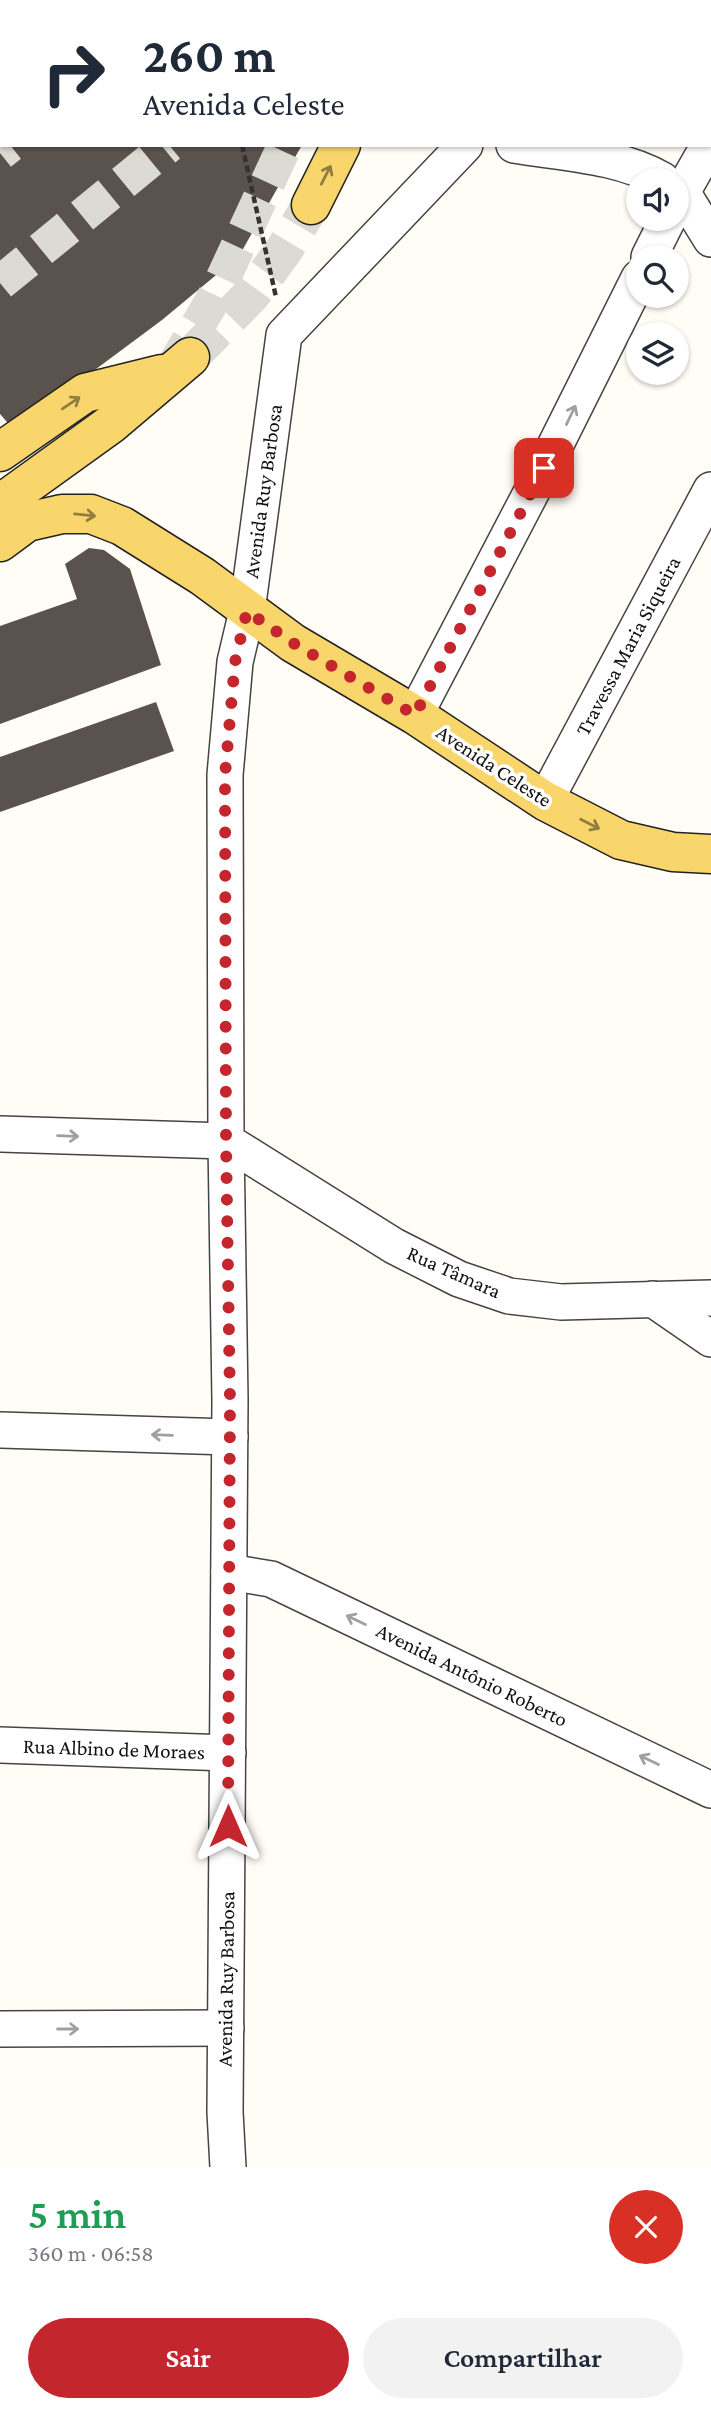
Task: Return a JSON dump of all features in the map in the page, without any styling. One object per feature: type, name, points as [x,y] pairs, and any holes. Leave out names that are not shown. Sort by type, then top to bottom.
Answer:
[{"type":"main road","points":[[310,205],[340,147]]},
{"type":"main road","points":[[0,452],[85,393],[180,364],[111,424],[7,525]]},
{"type":"main road","name":"Avenida Celeste","points":[[7,525],[61,514],[91,514],[122,526],[202,576],[293,643],[415,715],[545,801],[621,840],[673,852],[711,854]]},
{"type":"street","points":[[284,335],[463,147]]},
{"type":"street","points":[[526,147],[635,168]]},
{"type":"street","points":[[689,174],[708,147]]},
{"type":"street","points":[[689,214],[711,239]]},
{"type":"street","points":[[415,715],[626,304]]},
{"type":"street","name":"Avenida Ruy Barbosa","points":[[228,2167],[225,2112],[230,1437],[225,775],[235,662],[247,611],[284,335]]},
{"type":"street","name":"Travessa Maria Siqueira","points":[[545,801],[711,490]]},
{"type":"street","points":[[0,1134],[226,1141]]},
{"type":"street","name":"Rua Tâmara","points":[[226,1141],[394,1246],[460,1279],[509,1296],[561,1302],[711,1298]]},
{"type":"street","points":[[653,1299],[711,1339]]},
{"type":"street","points":[[0,1430],[230,1437]]},
{"type":"street","name":"Avenida Antônio Roberto","points":[[229,1572],[271,1579],[711,1790]]},
{"type":"street","name":"Rua Albino de Moraes","points":[[0,1745],[228,1753]]},
{"type":"street","points":[[0,2029],[226,2028]]},
{"type":"path","points":[[242,147],[284,335]]},
{"type":"building","points":[[0,147],[301,147],[239,256],[162,320],[14,430],[0,414]]},
{"type":"building","points":[[89,548],[104,550],[130,569],[161,665],[0,724],[0,626],[77,599],[65,564]]},
{"type":"building","points":[[156,702],[174,751],[0,812],[0,757]]},
{"type":"tunnel","points":[[0,153],[8,147]]},
{"type":"tunnel","points":[[0,283],[167,147]]},
{"type":"tunnel","points":[[171,371],[215,296],[284,147]]},
{"type":"tunnel","points":[[190,357],[251,295],[284,250],[311,205]]},
{"type":"route","points":[[228,1826],[230,1400],[225,775],[235,662],[247,611],[293,643],[415,715],[544,468]]}]
